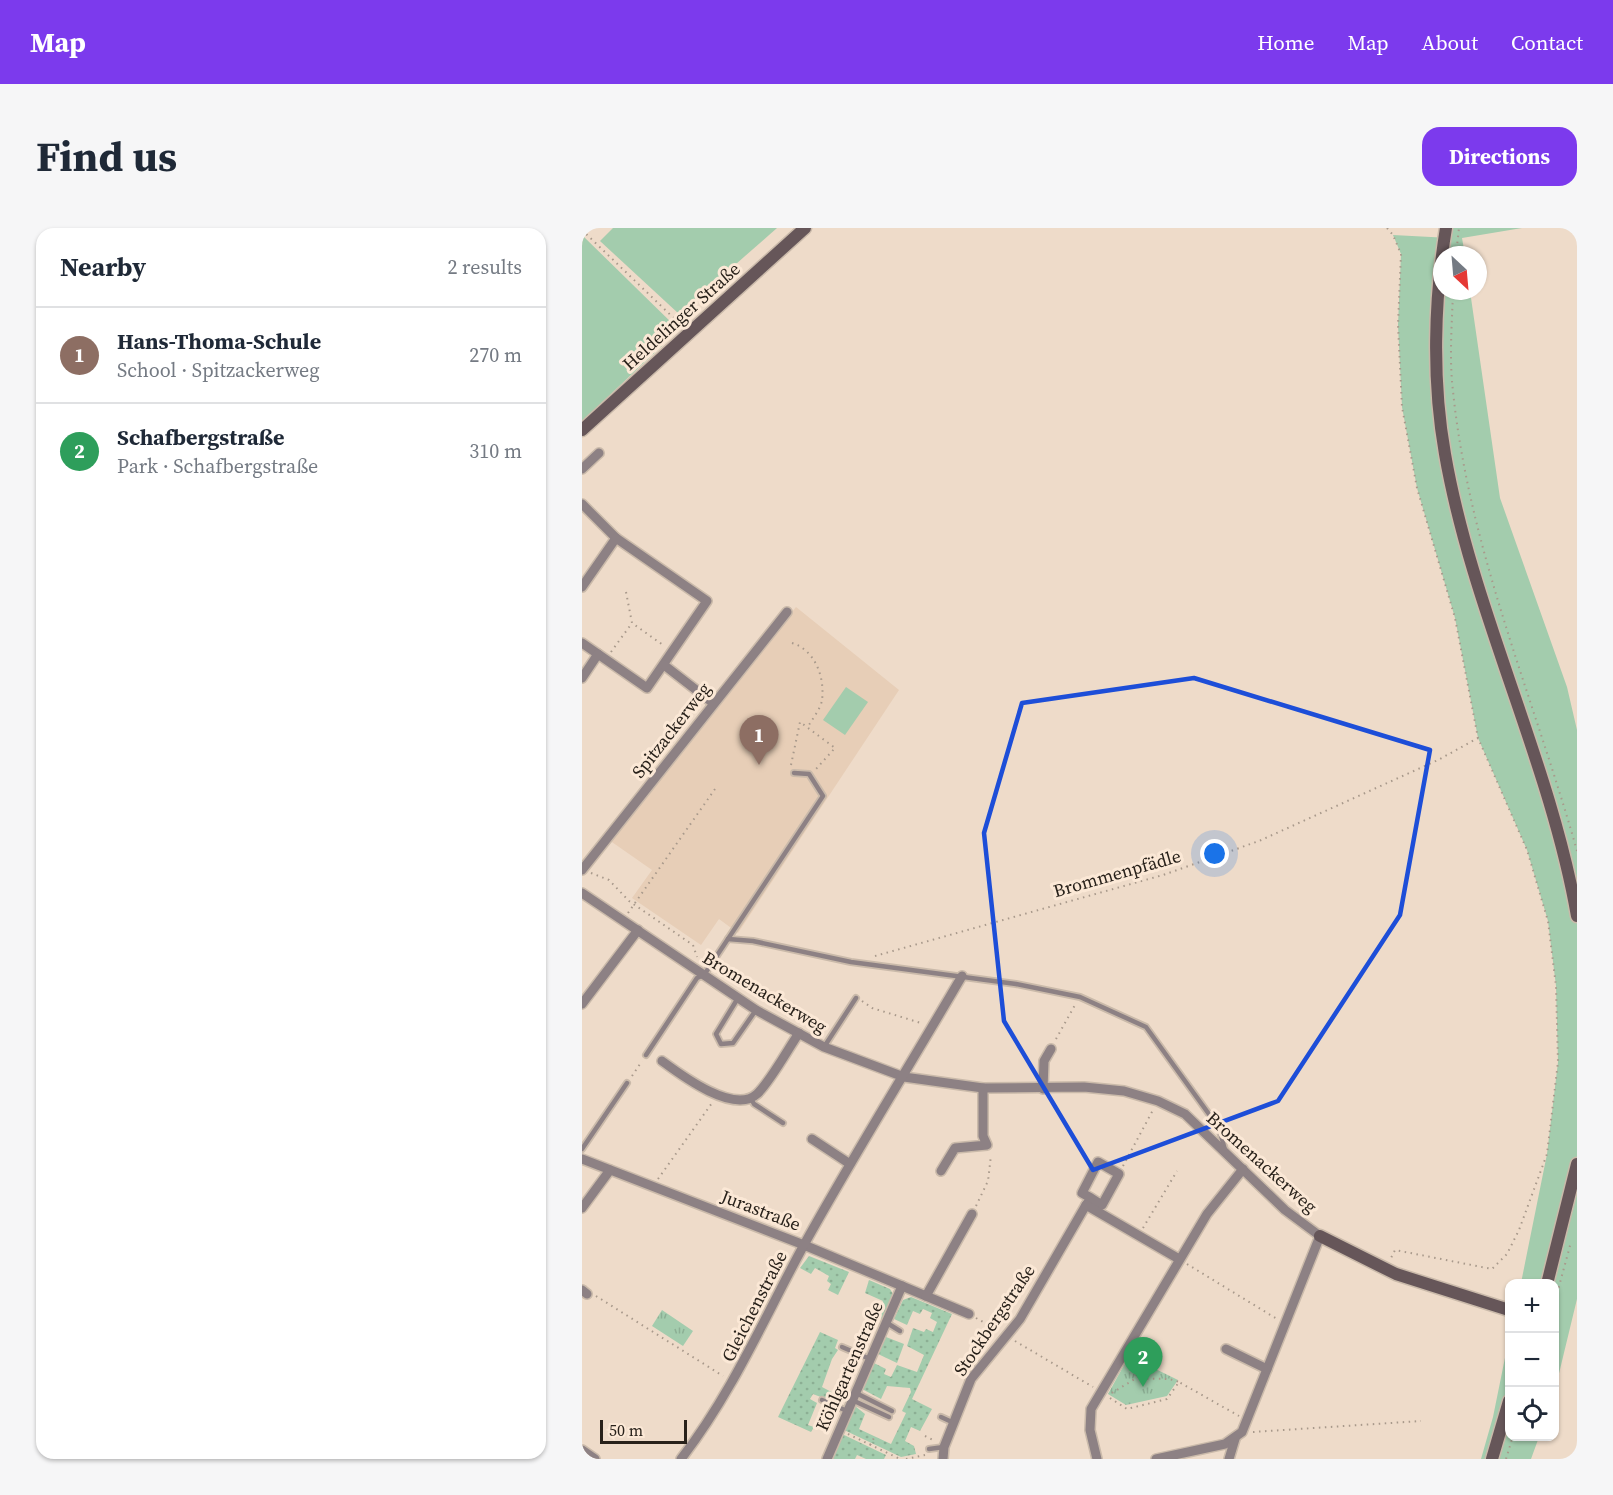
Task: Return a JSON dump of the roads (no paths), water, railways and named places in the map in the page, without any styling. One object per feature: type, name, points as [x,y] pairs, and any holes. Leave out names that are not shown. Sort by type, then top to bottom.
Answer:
[{"type":"street","name":"Heldelinger Straße","points":[[582,430],[805,228]]},
{"type":"street","points":[[1446,228],[1436,311],[1445,453],[1459,516],[1553,822],[1577,916]]},
{"type":"street","points":[[582,469],[599,453]]},
{"type":"street","points":[[582,504],[616,538],[707,601],[647,688],[582,643]]},
{"type":"street","points":[[583,583],[616,538]]},
{"type":"street","name":"Spitzackerweg","points":[[582,869],[787,612]]},
{"type":"street","points":[[582,678],[602,657]]},
{"type":"street","points":[[664,665],[713,703]]},
{"type":"street","name":"Bromenackerweg","points":[[582,893],[756,1010],[824,1047],[904,1077],[984,1088],[1084,1088],[1124,1091],[1158,1101],[1185,1114],[1285,1210],[1320,1236],[1247,1421],[1229,1459]]},
{"type":"street","points":[[582,1004],[638,930]]},
{"type":"street","name":"Gleichenstraße","points":[[681,1459],[706,1428],[733,1382],[804,1245],[962,976]]},
{"type":"street","points":[[662,1061],[688,1081],[717,1095],[744,1100],[756,1095],[799,1033]]},
{"type":"street","points":[[1043,1089],[1044,1061],[1051,1049]]},
{"type":"street","points":[[941,1171],[955,1148],[987,1145],[982,1136],[984,1088]]},
{"type":"street","points":[[812,1139],[850,1164]]},
{"type":"street","name":"Jurastraße","points":[[582,1159],[804,1245],[969,1314]]},
{"type":"street","name":"Stockbergstraße","points":[[1098,1162],[1119,1174],[1102,1205],[1088,1202],[1082,1193],[1098,1162]]},
{"type":"street","points":[[1548,1279],[1577,1164]]},
{"type":"street","points":[[1096,1459],[1090,1416],[1101,1392],[1207,1214],[1243,1169]]},
{"type":"street","points":[[582,1208],[610,1170]]},
{"type":"street","points":[[1088,1202],[1179,1259]]},
{"type":"street","name":"Stockbergstraße","points":[[943,1459],[944,1447],[971,1379],[1020,1319],[1088,1202]]},
{"type":"street","points":[[926,1296],[972,1214]]},
{"type":"street","points":[[1320,1236],[1396,1274],[1505,1309]]},
{"type":"street","name":"Köhlgartenstraße","points":[[826,1459],[902,1286]]},
{"type":"street","points":[[1226,1350],[1267,1369]]},
{"type":"street","points":[[1492,1459],[1505,1415]]},
{"type":"street","points":[[1156,1459],[1225,1444],[1238,1436]]},
{"type":"street","points":[[582,1450],[595,1459]]},
{"type":"lane","points":[[646,1055],[697,978],[704,975],[823,796],[808,774],[794,773]]},
{"type":"lane","points":[[728,939],[753,941],[851,962],[1016,984],[1080,998],[1146,1027],[1219,1128],[1225,1150]]},
{"type":"lane","points":[[738,998],[716,1034],[721,1044],[733,1043],[756,1010]]},
{"type":"lane","points":[[824,1047],[856,998]]},
{"type":"lane","points":[[582,1149],[627,1083]]},
{"type":"lane","points":[[750,1097],[753,1104],[783,1124]]},
{"type":"lane","points":[[886,1323],[900,1331]]},
{"type":"lane","points":[[842,1347],[870,1359]]},
{"type":"lane","points":[[853,1396],[892,1411]]},
{"type":"lane","points":[[853,1396],[890,1417]]},
{"type":"lane","points":[[822,1400],[847,1411]]},
{"type":"lane","points":[[940,1417],[954,1423]]},
{"type":"lane","points":[[929,1449],[944,1447]]},
{"type":"place","name":"Hans-Thoma-Schule","points":[[759,765]]},
{"type":"place","name":"Schafbergstraße","points":[[1143,1387]]}]
